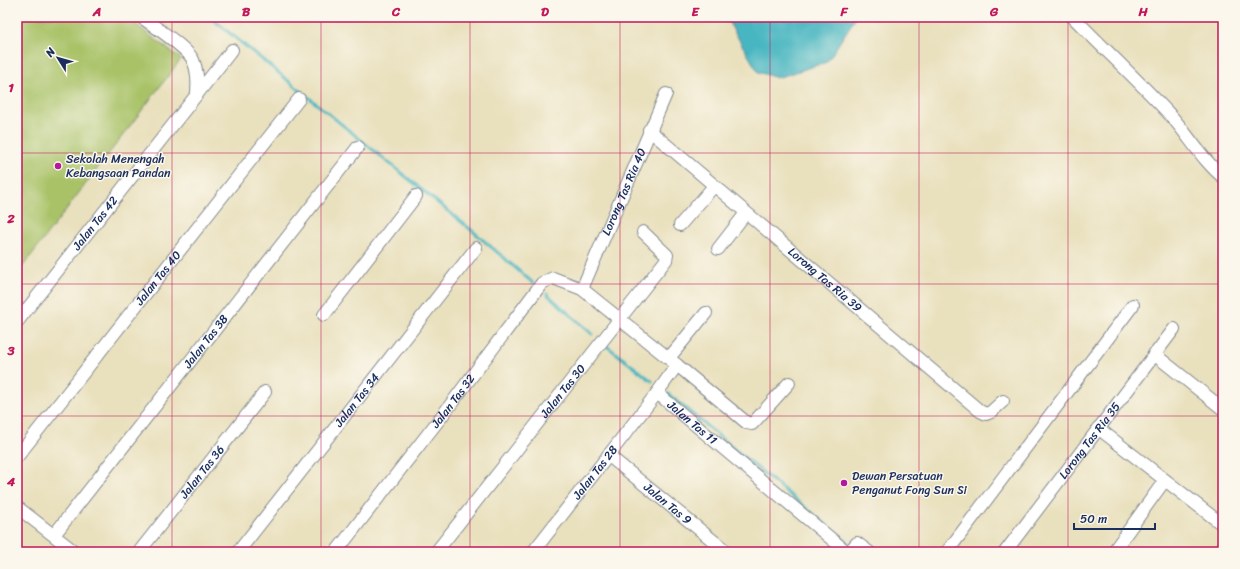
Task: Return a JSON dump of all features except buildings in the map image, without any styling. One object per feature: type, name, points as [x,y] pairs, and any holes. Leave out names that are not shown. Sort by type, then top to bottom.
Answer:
[{"type":"street","points":[[141,17],[187,52],[193,60],[198,78],[197,94]]},
{"type":"street","points":[[1073,17],[1152,95],[1185,132],[1216,171],[1223,177]]},
{"type":"street","name":"Jalan Tas 42","points":[[17,322],[232,50]]},
{"type":"street","name":"Lorong Tas Ria 40","points":[[582,289],[649,130],[666,94]]},
{"type":"street","name":"Jalan Tas 40","points":[[17,457],[299,99]]},
{"type":"street","name":"Lorong Tas Ria 39","points":[[649,130],[980,411],[986,414],[991,412],[1003,401]]},
{"type":"street","name":"Jalan Tas 38","points":[[54,535],[358,147]]},
{"type":"street","points":[[680,225],[714,186]]},
{"type":"street","points":[[324,315],[416,196]]},
{"type":"street","points":[[718,249],[746,213]]},
{"type":"street","name":"Jalan Tas 30","points":[[436,552],[618,318],[662,265],[667,255],[643,232]]},
{"type":"street","name":"Jalan Tas 34","points":[[238,552],[476,248]]},
{"type":"street","name":"Jalan Tas 32","points":[[336,552],[445,412],[542,282],[553,278],[582,289]]},
{"type":"street","points":[[582,289],[673,361],[747,423],[752,424],[789,383]]},
{"type":"street","points":[[947,552],[1134,305]]},
{"type":"street","name":"Jalan Tas 11","points":[[706,313],[673,361],[657,393],[848,552]]},
{"type":"street","name":"Lorong Tas Ria 35","points":[[1005,552],[1174,328]]},
{"type":"street","points":[[1154,354],[1223,409]]},
{"type":"street","name":"Jalan Tas 36","points":[[139,552],[265,392]]},
{"type":"street","name":"Jalan Tas 28","points":[[533,552],[657,393]]},
{"type":"street","points":[[1098,428],[1223,525]]},
{"type":"street","name":"Jalan Tas 9","points":[[608,455],[727,552]]},
{"type":"street","points":[[1113,552],[1165,480]]},
{"type":"street","points":[[17,507],[75,552]]},
{"type":"street","points":[[848,552],[857,543],[868,552]]},
{"type":"street","points":[[1219,552],[1223,547]]},
{"type":"green space","name":"Sekolah Menengah Kebangsaan Pandan","points":[[17,17],[126,17],[181,59],[17,274]]},
{"type":"water","points":[[728,17],[856,17],[827,62],[777,78],[758,72],[728,21]]},
{"type":"waterway","points":[[210,17],[475,233],[533,283]]},
{"type":"waterway","points":[[547,294],[592,334]]},
{"type":"waterway","points":[[604,344],[652,381]]},
{"type":"waterway","points":[[668,394],[848,543]]},
{"type":"place","name":"Sekolah Menengah Kebangsaan Pandan","points":[[58,166]]},
{"type":"place","name":"Dewan Persatuan Penganut Fong Sun Si","points":[[844,483]]}]
